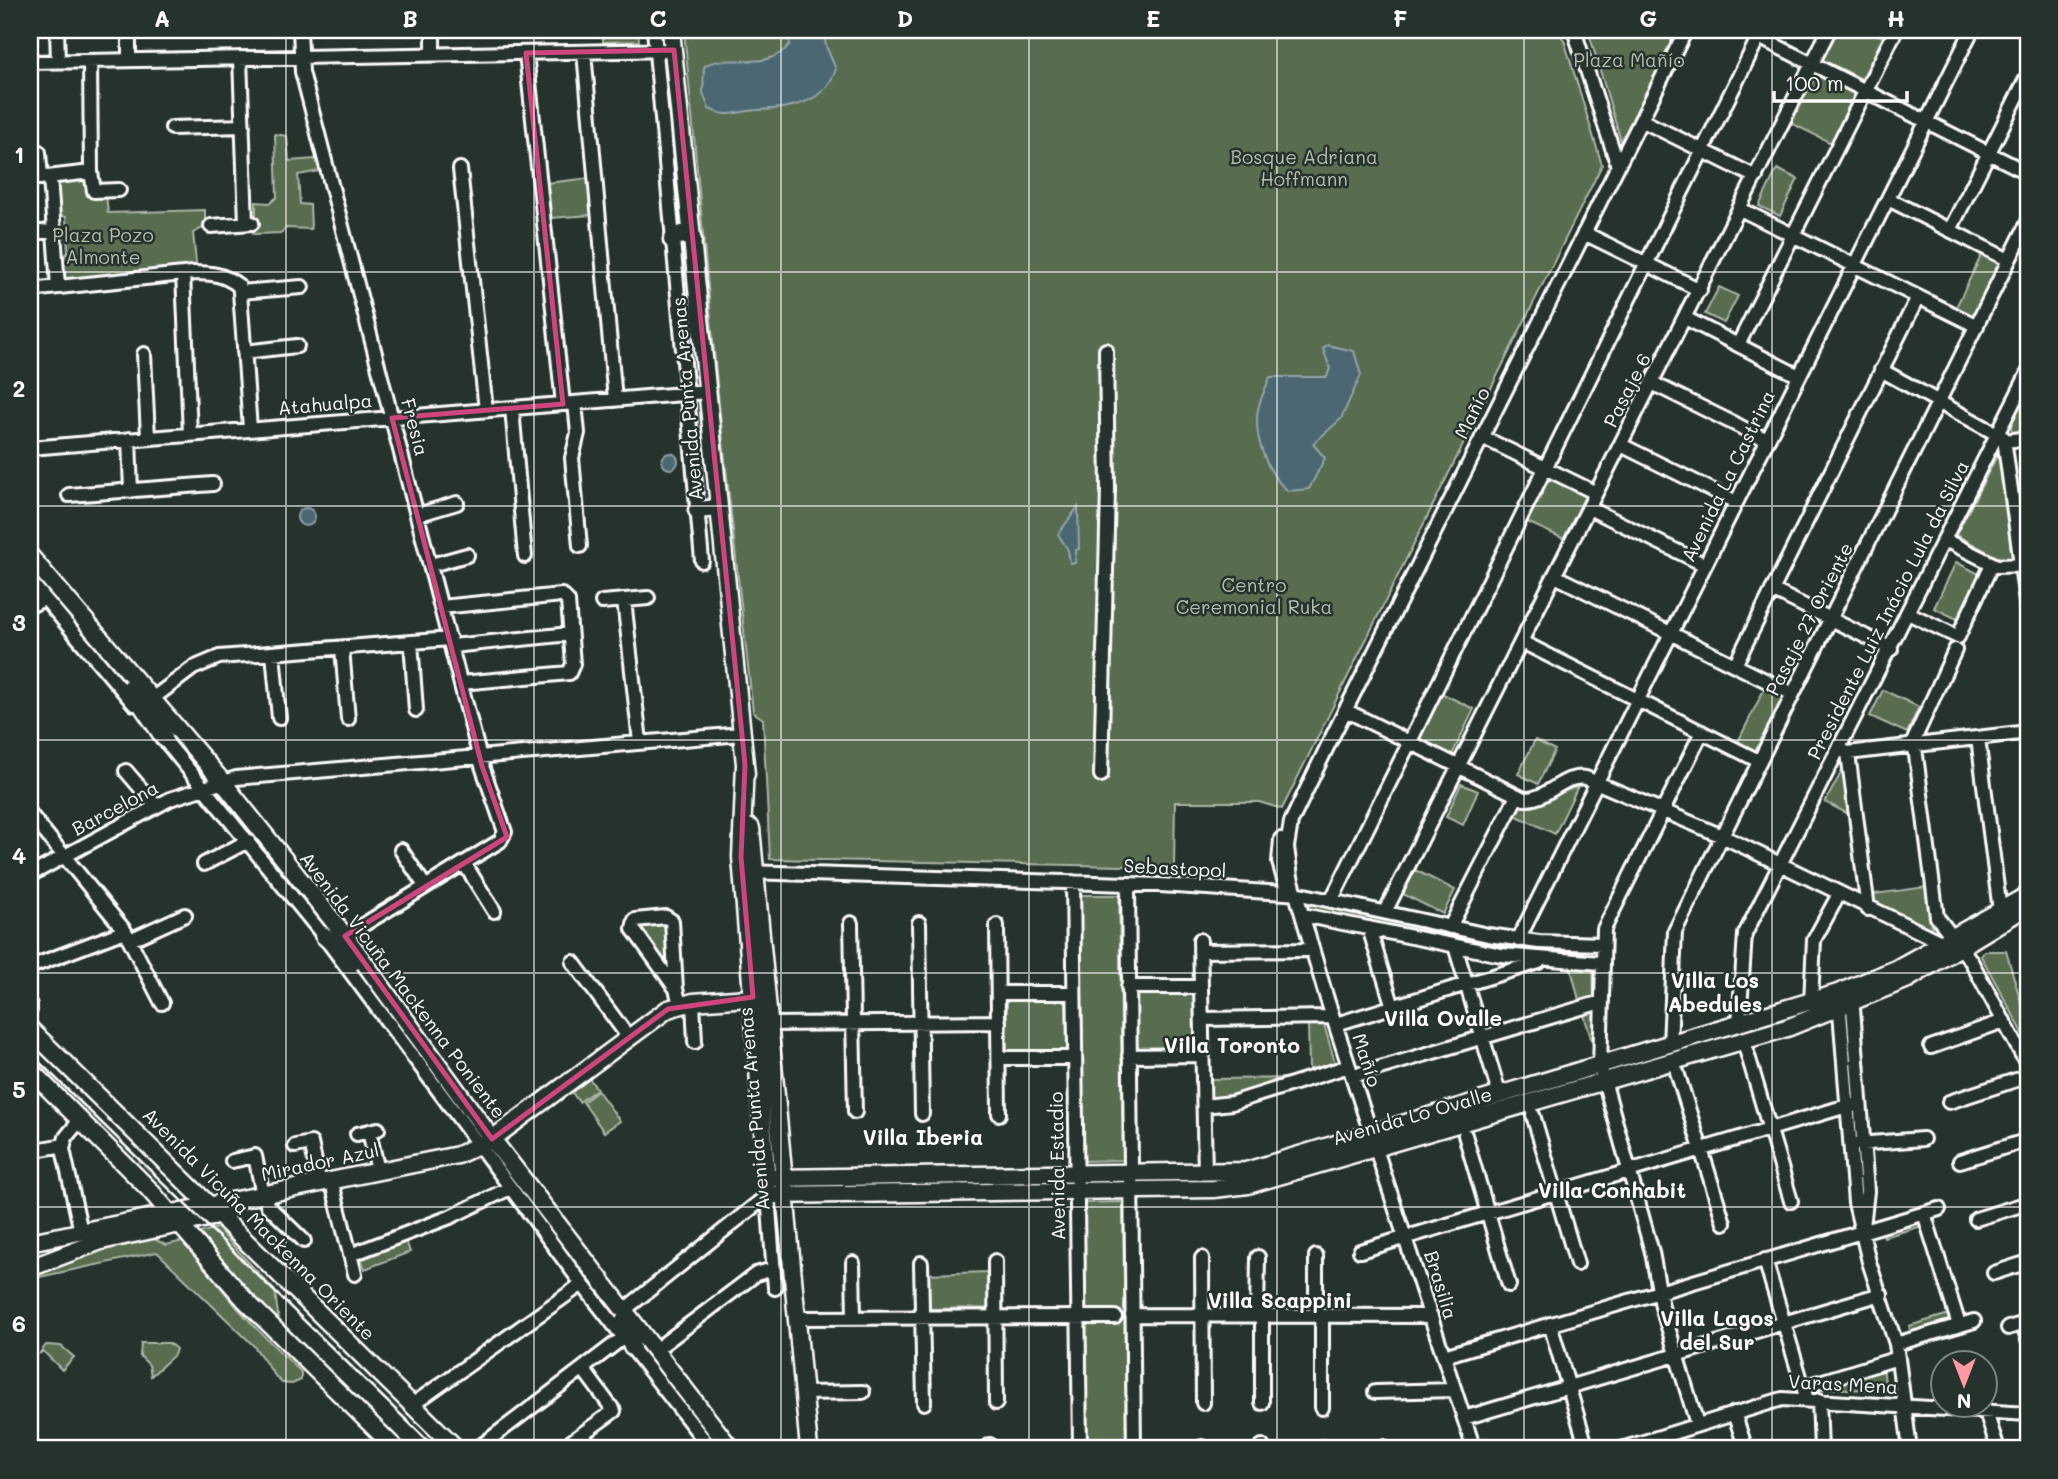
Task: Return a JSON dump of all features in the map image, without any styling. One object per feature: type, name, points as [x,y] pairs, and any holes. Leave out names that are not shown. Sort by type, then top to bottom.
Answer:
[{"type":"main road","name":"Avenida Punta Arenas","points":[[671,30],[745,765],[741,816],[775,1186],[796,1318],[809,1449]]},
{"type":"main road","points":[[672,240],[682,234],[693,240]]},
{"type":"main road","points":[[697,510],[719,508]]},
{"type":"main road","name":"Avenida Vicuña Mackenna Poniente","points":[[30,556],[222,781],[345,936],[387,995],[485,1146],[623,1311],[731,1449]]},
{"type":"main road","points":[[115,656],[124,679],[163,738]]},
{"type":"main road","name":"Avenida Lo Ovalle","points":[[1952,943],[2028,895]]},
{"type":"main road","name":"Avenida Lo Ovalle","points":[[775,1186],[1130,1182],[1237,1187],[1500,1096],[1744,1042],[1845,998],[2028,906]]},
{"type":"main road","points":[[323,935],[387,995]]},
{"type":"main road","name":"Avenida Punta Arenas","points":[[759,997],[767,1024],[775,1186]]},
{"type":"main road","name":"Mirador Azul","points":[[30,1268],[88,1245],[176,1219],[327,1187],[467,1163],[485,1146],[683,999],[759,997]]},
{"type":"main road","name":"Avenida Lo Ovalle","points":[[1130,1182],[1253,1170],[1374,1140],[1601,1074],[1671,1045],[1811,1002],[1845,998]]},
{"type":"main road","name":"Avenida Vicuña Mackenna Oriente","points":[[30,1029],[457,1449]]},
{"type":"main road","points":[[30,1071],[148,1188],[245,1300],[396,1449]]},
{"type":"main road","name":"Mirador Azul","points":[[327,1187],[378,1171],[457,1155],[485,1146]]},
{"type":"main road","points":[[135,1221],[147,1202],[148,1188]]},
{"type":"main road","name":"Mirador Azul","points":[[30,1242],[135,1221],[176,1219]]},
{"type":"main road","points":[[623,1311],[628,1342]]},
{"type":"street","points":[[57,30],[58,61]]},
{"type":"street","points":[[129,30],[129,60]]},
{"type":"street","name":"Fresia","points":[[300,30],[300,57],[392,418],[479,755],[505,832],[500,841],[464,863]]},
{"type":"street","points":[[433,30],[433,54]]},
{"type":"street","name":"Avenida Punta Arenas","points":[[654,30],[702,561]]},
{"type":"street","points":[[1574,30],[1618,166]]},
{"type":"street","name":"Mañío","points":[[1327,999],[1306,950],[1292,893],[1287,855],[1289,830],[1294,814],[1686,30]]},
{"type":"street","points":[[1745,30],[1760,33],[1812,64],[2028,173]]},
{"type":"street","name":"Pasaje 6","points":[[1385,912],[1829,30]]},
{"type":"street","points":[[1738,345],[1896,30]]},
{"type":"street","name":"Avenida La Castrina","points":[[1518,940],[1972,30]]},
{"type":"street","points":[[1331,901],[1760,33]]},
{"type":"street","points":[[30,62],[674,50]]},
{"type":"street","points":[[584,52],[615,400]]},
{"type":"street","points":[[526,53],[569,403],[578,433],[572,458],[580,546]]},
{"type":"street","points":[[211,226],[249,223],[240,58]]},
{"type":"street","points":[[90,61],[91,172],[94,191],[119,190]]},
{"type":"street","points":[[1950,230],[2028,75]]},
{"type":"street","points":[[1641,120],[1756,177]]},
{"type":"street","points":[[172,128],[243,126]]},
{"type":"street","points":[[39,152],[40,178],[54,231],[58,287]]},
{"type":"street","points":[[460,169],[486,410]]},
{"type":"street","points":[[40,178],[91,172]]},
{"type":"street","points":[[1888,199],[2009,260]]},
{"type":"street","points":[[1740,209],[1977,326]]},
{"type":"street","name":"Pasaje 27 Oriente","points":[[1671,1045],[1674,934],[2028,222]]},
{"type":"street","points":[[30,233],[54,231]]},
{"type":"street","points":[[1584,233],[1700,290]]},
{"type":"street","points":[[183,274],[190,434]]},
{"type":"street","points":[[30,290],[183,274],[219,274],[237,284],[240,292],[250,429]]},
{"type":"street","points":[[240,292],[302,287]]},
{"type":"street","points":[[1735,666],[1918,297]]},
{"type":"street","points":[[1685,318],[1799,376]]},
{"type":"street","points":[[244,352],[297,346]]},
{"type":"street","points":[[1101,775],[1108,489],[1106,350]]},
{"type":"street","points":[[144,354],[148,437]]},
{"type":"street","points":[[1881,370],[2002,437],[2028,438]]},
{"type":"street","name":"Presidente Luiz Inácio Lula da Silva","points":[[1739,1024],[1743,940],[1776,870],[1783,865],[1844,751],[1945,540],[2002,437],[2028,373]]},
{"type":"street","points":[[1652,383],[1767,440]]},
{"type":"street","name":"Atahualpa","points":[[30,448],[707,392]]},
{"type":"street","points":[[512,408],[525,556]]},
{"type":"street","points":[[1482,437],[1597,493]]},
{"type":"street","points":[[2002,437],[2025,565],[2028,617]]},
{"type":"street","points":[[129,439],[131,491]]},
{"type":"street","points":[[1621,445],[1736,502]]},
{"type":"street","points":[[69,495],[214,484]]},
{"type":"street","points":[[417,515],[457,503]]},
{"type":"street","points":[[1589,508],[1705,565]]},
{"type":"street","points":[[1945,540],[1992,564],[2025,565]]},
{"type":"street","points":[[430,565],[467,555]]},
{"type":"street","points":[[1908,613],[1958,637],[1992,564]]},
{"type":"street","points":[[1555,576],[1793,694]]},
{"type":"street","name":"Avenida Vicuña Mackenna Poniente","points":[[30,581],[204,786],[323,935],[485,1146],[510,1188],[582,1284],[711,1449]]},
{"type":"street","points":[[1772,590],[1891,649]]},
{"type":"street","points":[[441,607],[566,597],[572,669],[569,673],[461,683]]},
{"type":"street","points":[[602,603],[648,598]]},
{"type":"street","points":[[30,606],[44,599]]},
{"type":"street","points":[[624,600],[640,742]]},
{"type":"street","points":[[152,699],[183,674],[210,659],[411,642],[570,634]]},
{"type":"street","points":[[411,642],[416,710]]},
{"type":"street","points":[[1522,642],[1759,761]]},
{"type":"street","points":[[342,648],[348,719]]},
{"type":"street","points":[[1955,650],[1915,734],[1914,745],[1937,917],[2004,1021],[2028,1066]]},
{"type":"street","points":[[273,653],[279,718]]},
{"type":"street","points":[[1345,710],[1517,796],[1536,798],[1575,777],[1597,783],[1722,836],[1868,909],[1952,943]]},
{"type":"street","points":[[1697,1424],[1601,1074],[1601,962],[1604,929],[1702,732]]},
{"type":"street","points":[[1868,909],[1844,751],[2028,732]]},
{"type":"street","name":"Barcelona","points":[[30,875],[156,806],[204,786],[246,776],[741,734]]},
{"type":"street","points":[[1978,738],[2000,911]]},
{"type":"street","points":[[126,771],[156,806]]},
{"type":"street","points":[[1450,927],[1517,796]]},
{"type":"street","points":[[30,814],[128,935],[162,1003]]},
{"type":"street","points":[[204,864],[248,841]]},
{"type":"street","points":[[401,850],[425,886]]},
{"type":"street","points":[[345,936],[464,863],[494,911]]},
{"type":"street","name":"Sebastopol","points":[[748,872],[1128,884],[1292,893],[1518,940],[1602,944]]},
{"type":"street","name":"Avenida Estadio","points":[[1073,882],[1080,1449]]},
{"type":"street","points":[[1128,884],[1133,1449]]},
{"type":"street","name":"Mañío","points":[[1292,893],[1303,915],[1327,999],[1374,1140]]},
{"type":"street","points":[[1811,1002],[1814,940],[1839,894]]},
{"type":"street","points":[[30,967],[186,915]]},
{"type":"street","points":[[1303,915],[1455,946],[1546,960],[1601,962]]},
{"type":"street","points":[[683,999],[633,929],[635,920],[666,917],[672,921],[683,999],[695,1042]]},
{"type":"street","points":[[851,923],[855,1112]]},
{"type":"street","points":[[919,923],[922,1114]]},
{"type":"street","points":[[997,925],[999,1114]]},
{"type":"street","points":[[1369,928],[1393,1007]]},
{"type":"street","points":[[1205,1173],[1200,946],[1306,950]]},
{"type":"street","points":[[1455,946],[1500,1096]]},
{"type":"street","points":[[1203,1019],[1334,1020],[1393,1007],[1546,960]]},
{"type":"street","points":[[573,962],[629,1038]]},
{"type":"street","points":[[1128,987],[1200,987]]},
{"type":"street","points":[[998,993],[1074,993]]},
{"type":"street","points":[[1845,998],[1856,1144],[1867,1202],[1862,1231],[1896,1344],[1910,1449]]},
{"type":"street","points":[[1204,1106],[1232,1103],[1482,1037],[1601,1002]]},
{"type":"street","points":[[1931,1047],[2004,1021]]},
{"type":"street","points":[[767,1024],[999,1023]]},
{"type":"street","points":[[1744,1042],[1791,1201]]},
{"type":"street","points":[[1129,1056],[1203,1055]]},
{"type":"street","points":[[999,1058],[1075,1058]]},
{"type":"street","points":[[1677,1072],[1724,1223]]},
{"type":"street","points":[[1948,1102],[2028,1076]]},
{"type":"street","points":[[1360,1251],[1854,1105]]},
{"type":"street","points":[[1533,1115],[1577,1264]]},
{"type":"street","points":[[80,1120],[64,1146],[81,1232]]},
{"type":"street","points":[[368,1132],[378,1171]]},
{"type":"street","points":[[1465,1135],[1509,1285]]},
{"type":"street","points":[[1856,1144],[1923,1139]]},
{"type":"street","name":"Brasilia","points":[[1374,1140],[1474,1449]]},
{"type":"street","points":[[1960,1161],[2028,1140]]},
{"type":"street","points":[[295,1146],[311,1143],[351,1255],[355,1275]]},
{"type":"street","points":[[30,1151],[64,1146]]},
{"type":"street","points":[[232,1161],[255,1156],[265,1200]]},
{"type":"street","points":[[623,1311],[775,1186]]},
{"type":"street","name":"Avenida Punta Arenas","points":[[775,1186],[775,1288]]},
{"type":"street","points":[[351,1255],[450,1217],[510,1188]]},
{"type":"street","name":"Mirador Azul","points":[[265,1200],[304,1241]]},
{"type":"street","points":[[1976,1219],[2028,1203]]},
{"type":"street","points":[[1444,1356],[1939,1209]]},
{"type":"street","points":[[1924,1213],[1959,1325]]},
{"type":"street","points":[[1315,1256],[1322,1408]]},
{"type":"street","points":[[1258,1257],[1262,1404]]},
{"type":"street","points":[[1202,1258],[1203,1404]]},
{"type":"street","points":[[1765,1260],[1810,1396],[1821,1449]]},
{"type":"street","points":[[995,1261],[996,1404]]},
{"type":"street","points":[[1994,1273],[2028,1262]]},
{"type":"street","points":[[853,1263],[854,1318]]},
{"type":"street","points":[[921,1263],[924,1404]]},
{"type":"street","points":[[654,1351],[756,1274],[773,1269]]},
{"type":"street","points":[[412,1405],[582,1284]]},
{"type":"street","points":[[1464,1418],[1881,1294]]},
{"type":"street","points":[[1132,1315],[1431,1316]]},
{"type":"street","points":[[796,1318],[1115,1317]]},
{"type":"street","points":[[1896,1344],[1974,1321]]},
{"type":"street","points":[[2008,1328],[2026,1323],[2028,1340]]},
{"type":"street","points":[[1550,1324],[1587,1449]]},
{"type":"street","points":[[477,1449],[583,1369],[628,1342]]},
{"type":"street","points":[[1810,1396],[1898,1358]]},
{"type":"street","points":[[561,1449],[614,1411],[583,1369]]},
{"type":"street","points":[[1375,1392],[1454,1390]]},
{"type":"street","points":[[803,1393],[863,1392]]},
{"type":"street","name":"Varas Mena","points":[[1621,1449],[1774,1401],[1810,1396],[1928,1407]]},
{"type":"street","name":"Varas Mena","points":[[1998,1410],[2028,1414]]},
{"type":"street","points":[[1734,1413],[1746,1449]]},
{"type":"street","points":[[1988,1420],[1998,1449]]},
{"type":"highlighted area","points":[[674,50],[745,765],[741,857],[753,997],[668,1009],[492,1139],[345,936],[507,837],[482,766],[392,418],[563,404],[526,53]]},
{"type":"green space","points":[[603,30],[638,30],[639,41],[603,42]]},
{"type":"green space","points":[[684,30],[1556,30],[1564,40],[1602,165],[1282,809],[1259,802],[1175,802],[1174,867],[770,859],[763,719],[753,712],[719,405]]},
{"type":"green space","name":"Plaza Mañío","points":[[1588,30],[1679,30],[1621,141]]},
{"type":"green space","points":[[1835,30],[1867,30],[1883,37],[1862,79],[1821,59]]},
{"type":"green space","points":[[1814,70],[1856,91],[1831,143],[1789,122]]},
{"type":"green space","points":[[275,134],[287,136],[289,161],[316,159],[320,163],[320,171],[298,175],[300,204],[310,205],[311,229],[286,228],[281,233],[255,234],[256,202],[270,203],[277,197]]},
{"type":"green space","points":[[1777,169],[1798,179],[1780,216],[1759,206]]},
{"type":"green space","name":"Plaza Pozo Almonte","points":[[90,177],[106,194],[108,213],[205,210],[205,227],[193,233],[197,271],[61,282],[59,261],[68,252],[66,217],[56,214],[53,184],[58,178]]},
{"type":"green space","points":[[590,178],[592,215],[551,218],[547,183]]},
{"type":"green space","points":[[1983,252],[2001,261],[1973,318],[1955,309]]},
{"type":"green space","points":[[1719,287],[1738,296],[1724,323],[1705,314]]},
{"type":"green space","points":[[2028,389],[2028,431],[2012,433],[2011,425]]},
{"type":"green space","points":[[2000,450],[2016,558],[1997,557],[1956,535]]},
{"type":"green space","points":[[1548,476],[1586,494],[1564,539],[1525,521]]},
{"type":"green space","points":[[1956,562],[1979,574],[1957,619],[1934,608]]},
{"type":"green space","points":[[1765,687],[1785,697],[1757,754],[1737,744]]},
{"type":"green space","points":[[1883,690],[1919,707],[1907,733],[1870,716]]},
{"type":"green space","points":[[1441,693],[1474,709],[1452,755],[1419,739]]},
{"type":"green space","points":[[1535,740],[1555,750],[1538,784],[1518,774]]},
{"type":"green space","points":[[1846,764],[1854,817],[1825,802]]},
{"type":"green space","points":[[1461,784],[1478,791],[1463,825],[1446,817]]},
{"type":"green space","points":[[1578,786],[1555,834],[1515,815],[1522,801],[1532,805]]},
{"type":"green space","points":[[1415,870],[1455,890],[1443,914],[1403,894]]},
{"type":"green space","points":[[1926,887],[1932,930],[1874,904],[1874,894]]},
{"type":"green space","points":[[1079,895],[1119,895],[1123,1160],[1082,1161]]},
{"type":"green space","points":[[1307,901],[1592,948],[1592,958],[1522,953],[1309,912]]},
{"type":"green space","points":[[667,922],[672,967],[667,969],[639,930],[639,924]]},
{"type":"green space","points":[[1985,951],[2006,951],[2028,1026],[2028,1042],[1981,956]]},
{"type":"green space","points":[[1570,965],[1593,966],[1594,997],[1579,1000]]},
{"type":"green space","points":[[1135,993],[1195,993],[1195,1051],[1136,1051]]},
{"type":"green space","points":[[1007,998],[1066,998],[1067,1052],[1007,1053]]},
{"type":"green space","points":[[1596,1009],[1595,1051],[1583,1012]]},
{"type":"green space","points":[[1323,1021],[1336,1066],[1309,1069],[1308,1023]]},
{"type":"green space","points":[[589,1078],[597,1089],[579,1102],[571,1091]]},
{"type":"green space","points":[[1297,1078],[1232,1100],[1210,1100],[1209,1079]]},
{"type":"green space","points":[[598,1091],[620,1121],[604,1132],[583,1102]]},
{"type":"green space","points":[[1123,1202],[1126,1449],[1084,1449],[1081,1203]]},
{"type":"green space","points":[[1917,1208],[1922,1226],[1884,1237],[1878,1220]]},
{"type":"green space","points":[[217,1228],[275,1291],[279,1323],[247,1292],[200,1233]]},
{"type":"green space","points":[[150,1237],[166,1245],[183,1241],[239,1310],[301,1372],[301,1380],[292,1384],[282,1383],[253,1345],[157,1252],[30,1279],[30,1272],[97,1248]]},
{"type":"green space","points":[[405,1238],[410,1252],[365,1269],[360,1255]]},
{"type":"green space","points":[[989,1272],[990,1308],[925,1309],[925,1274]]},
{"type":"green space","points":[[1949,1314],[1952,1325],[1912,1337],[1909,1326]]},
{"type":"green space","points":[[141,1343],[169,1343],[176,1349],[174,1355],[151,1376],[149,1365],[140,1356]]},
{"type":"green space","points":[[46,1345],[61,1346],[74,1357],[62,1370],[43,1351],[39,1354]]},
{"type":"green space","points":[[1883,1365],[1886,1391],[1808,1387]]},
{"type":"water","points":[[788,30],[823,30],[826,46],[836,69],[824,90],[804,102],[782,108],[728,114],[709,109],[703,93],[704,67],[712,62],[769,58],[790,44]]},
{"type":"water","points":[[1327,345],[1354,351],[1361,375],[1341,419],[1313,444],[1325,458],[1309,489],[1288,491],[1280,484],[1263,454],[1257,420],[1259,405],[1270,377],[1327,377],[1330,368],[1323,349]]},
{"type":"water","points":[[670,453],[676,455],[676,467],[670,469],[664,467],[662,461],[664,455]]},
{"type":"water","points":[[1078,507],[1079,549],[1076,550],[1075,563],[1070,563],[1068,550],[1058,534]]},
{"type":"water","points":[[302,508],[310,508],[315,517],[313,524],[302,526],[297,521],[297,513]]},
{"type":"railway","points":[[30,1053],[436,1449]]},
{"type":"district","name":"Villa Los Abedules","points":[[1715,993]]},
{"type":"district","name":"Villa Ovalle","points":[[1443,1019]]},
{"type":"district","name":"Villa Toronto","points":[[1232,1046]]},
{"type":"district","name":"Villa Iberia","points":[[923,1138]]},
{"type":"district","name":"Villa Conhabit","points":[[1612,1191]]},
{"type":"district","name":"Villa Scappini","points":[[1280,1301]]},
{"type":"district","name":"Villa Lagos del Sur","points":[[1717,1331]]},
{"type":"park label","name":"Bosque Adriana Hoffmann","points":[[1304,168]]},
{"type":"park label","name":"Centro Ceremonial Ruka","points":[[1254,596]]}]
